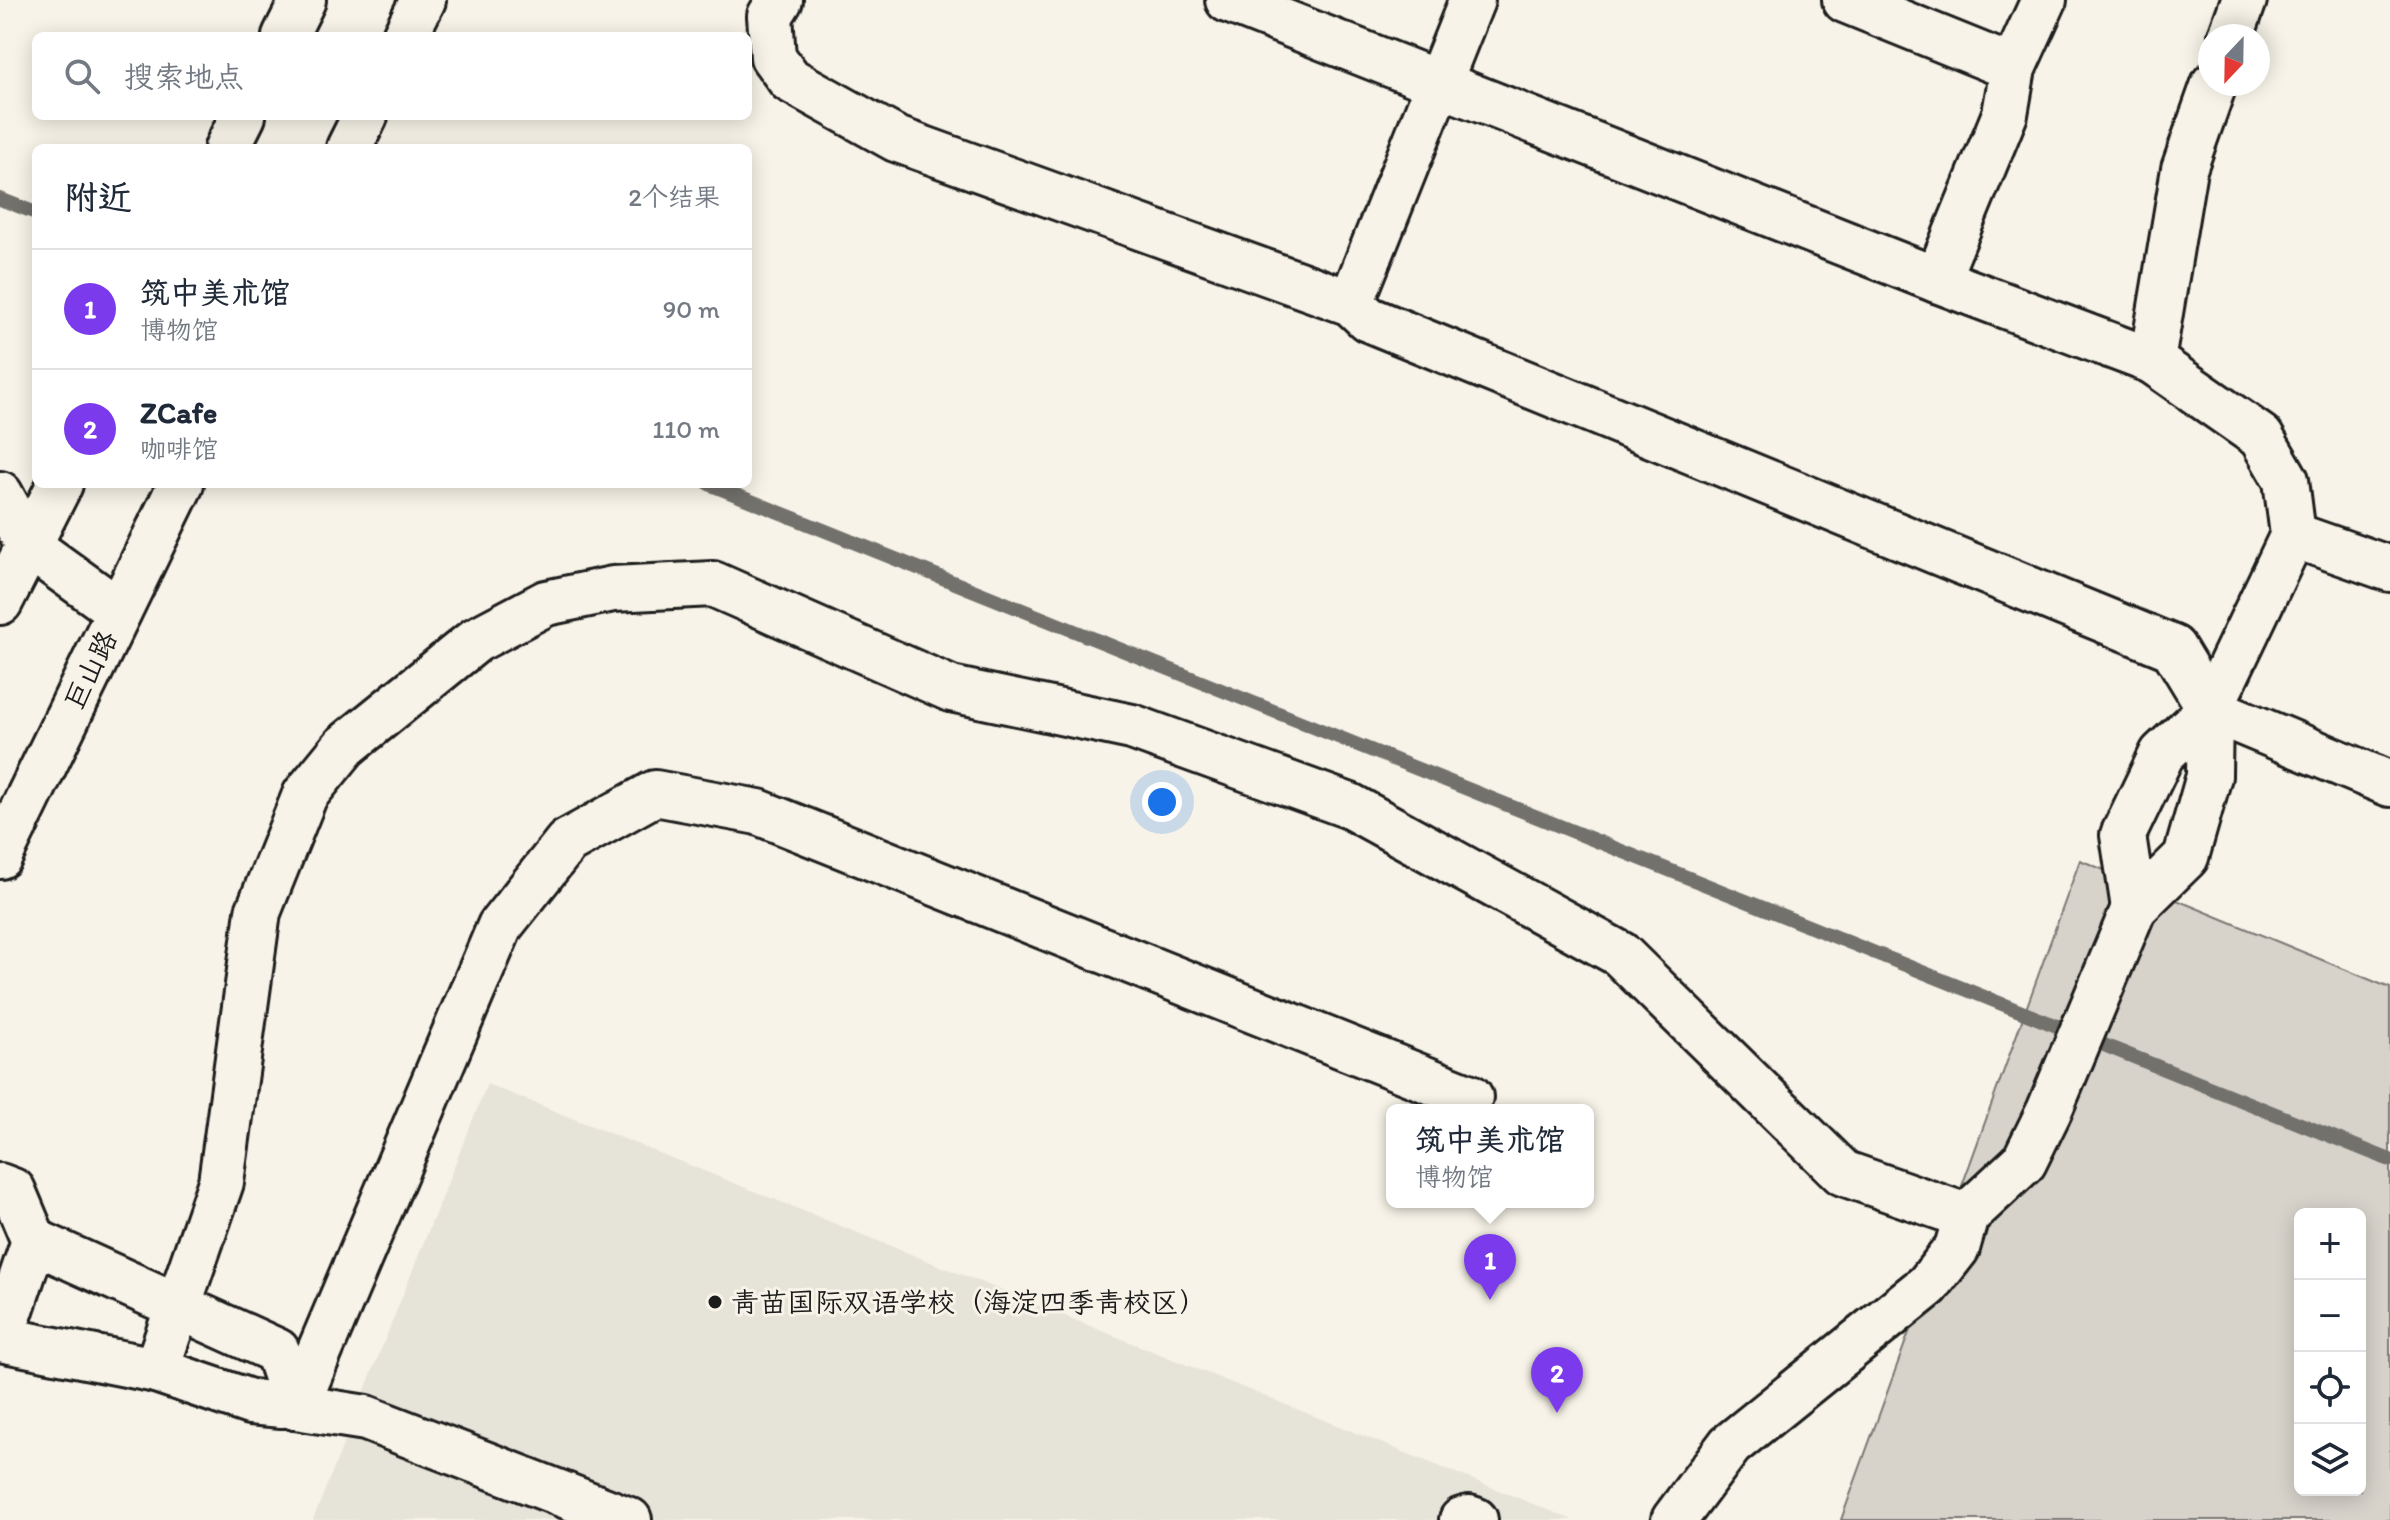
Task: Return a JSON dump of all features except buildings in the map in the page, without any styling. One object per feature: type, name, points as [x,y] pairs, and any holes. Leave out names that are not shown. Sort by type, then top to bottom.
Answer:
[{"type":"street","points":[[287,32],[303,0]]},
{"type":"street","points":[[407,32],[423,0]]},
{"type":"street","points":[[780,0],[770,16],[773,57],[790,80],[896,139],[1351,303],[1368,319],[2173,648],[2210,709],[2209,776],[2186,857],[2134,908],[2049,1111],[2024,1162],[1966,1216],[1957,1248],[1928,1285],[1730,1445],[1674,1520]]},
{"type":"street","points":[[1228,0],[1937,280],[2152,361],[2261,437],[2286,480],[2293,535],[2210,709],[2162,754],[2123,835],[2134,908]]},
{"type":"street","points":[[1351,303],[1472,0]]},
{"type":"street","points":[[1845,0],[2013,68]]},
{"type":"street","points":[[1937,280],[2005,114],[2013,68],[2044,0]]},
{"type":"street","points":[[2235,24],[2244,0]]},
{"type":"street","points":[[2152,361],[2184,169],[2210,96]]},
{"type":"street","points":[[229,144],[241,120]]},
{"type":"street","points":[[351,144],[363,120]]},
{"type":"street","points":[[0,602],[58,488]]},
{"type":"street","name":"巨山路","points":[[0,856],[179,488]]},
{"type":"street","points":[[0,494],[29,546],[119,611]]},
{"type":"street","points":[[2293,535],[2390,569]]},
{"type":"street","points":[[156,1370],[221,1182],[258,912],[305,795],[345,746],[476,640],[546,603],[628,588],[713,584],[951,689],[1132,727],[1350,806],[1620,954],[1843,1173],[1966,1216]]},
{"type":"street","points":[[2210,709],[2390,784]]},
{"type":"street","points":[[296,1407],[500,926],[567,842],[655,793],[758,812],[1470,1097]]},
{"type":"street","points":[[0,1186],[13,1191],[34,1241],[1,1339],[156,1370],[250,1402],[282,1405],[296,1394],[296,1407]]},
{"type":"street","points":[[34,1241],[277,1351],[296,1407]]},
{"type":"street","points":[[296,1407],[366,1418],[629,1520]]},
{"type":"street","points":[[1462,1520],[1475,1520]]},
{"type":"shaded area","points":[[2080,860],[2390,988],[2390,1520],[1841,1520]]},
{"type":"shaded area","name":"青苗国际双语学校（海淀四季青校区）","points":[[487,1084],[1573,1520],[313,1520]]},
{"type":"waterway","points":[[0,199],[32,211]]},
{"type":"waterway","points":[[719,488],[2390,1160]]},
{"type":"place","name":"筑中美术馆","points":[[1490,1300]]},
{"type":"place","name":"青苗国际双语学校（海淀四季青校区）","points":[[715,1302]]},
{"type":"place","name":"ZCafe","points":[[1557,1413]]}]
